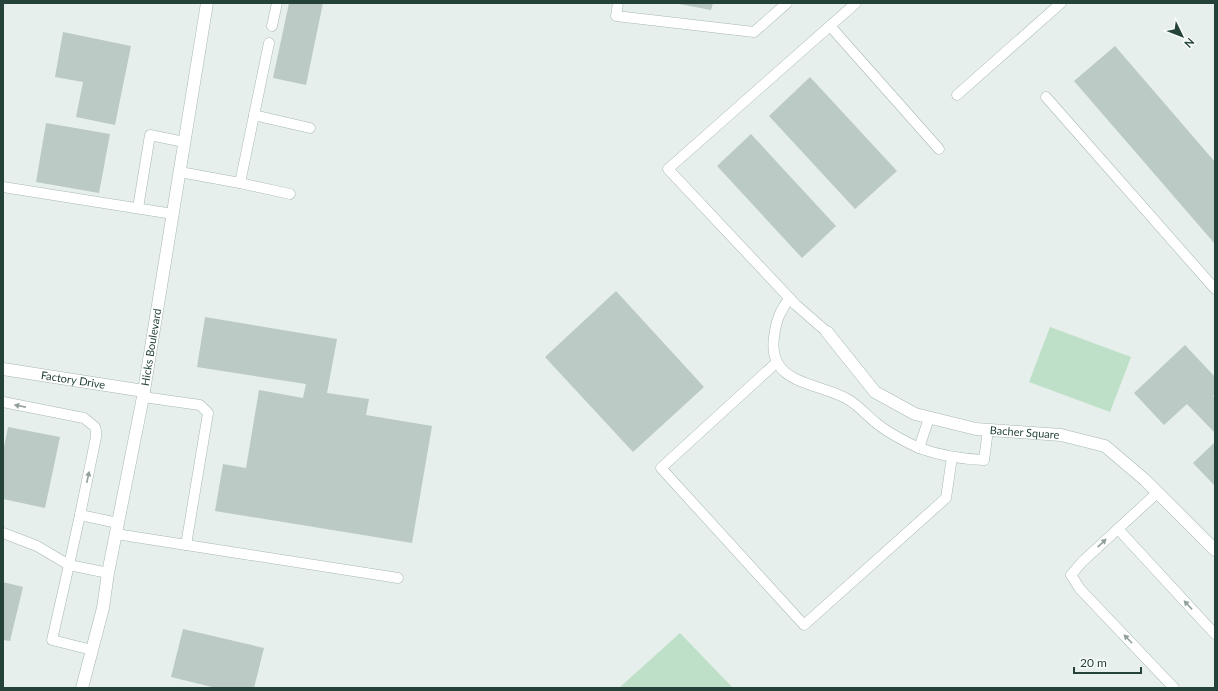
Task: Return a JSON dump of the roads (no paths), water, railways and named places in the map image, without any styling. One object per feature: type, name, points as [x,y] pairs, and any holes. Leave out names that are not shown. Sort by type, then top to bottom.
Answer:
[{"type":"street","name":"Hicks Boulevard","points":[[82,688],[103,608],[108,573],[144,394],[207,3]]},
{"type":"street","name":"Bacher Square","points":[[828,332],[875,392],[915,414],[976,429],[1061,435],[1105,446],[1146,480],[1215,550]]},
{"type":"street","name":"Factory Drive","points":[[3,369],[144,394]]},
{"type":"lane","points":[[272,26],[277,3]]},
{"type":"lane","points":[[618,3],[616,16],[754,32],[787,3]]},
{"type":"lane","points":[[828,332],[790,298],[668,169],[856,3]]},
{"type":"lane","points":[[957,95],[1061,3]]},
{"type":"lane","points":[[830,26],[939,149]]},
{"type":"lane","points":[[240,183],[269,44]]},
{"type":"lane","points":[[1046,97],[1215,289]]},
{"type":"lane","points":[[254,115],[310,128]]},
{"type":"lane","points":[[138,208],[150,135],[184,142]]},
{"type":"lane","points":[[180,172],[290,194]]},
{"type":"lane","points":[[3,187],[173,214]]},
{"type":"lane","points":[[790,298],[779,313],[775,326],[772,349],[781,369],[792,378],[808,385],[840,394],[852,402],[875,423],[907,442],[932,453],[952,457],[984,460],[988,430]]},
{"type":"lane","points":[[777,362],[661,468],[804,625],[946,498],[952,457]]},
{"type":"lane","points":[[144,394],[200,405],[208,413],[186,545]]},
{"type":"lane","points":[[3,402],[84,418],[94,427],[96,431],[80,515],[52,640],[92,650]]},
{"type":"lane","points":[[920,448],[929,418]]},
{"type":"lane","points":[[1158,492],[1082,562],[1072,576],[1080,589],[1174,688]]},
{"type":"lane","points":[[80,515],[117,528],[186,545],[398,578]]},
{"type":"lane","points":[[1118,529],[1215,634]]},
{"type":"lane","points":[[3,533],[37,546],[69,565],[108,573]]}]
